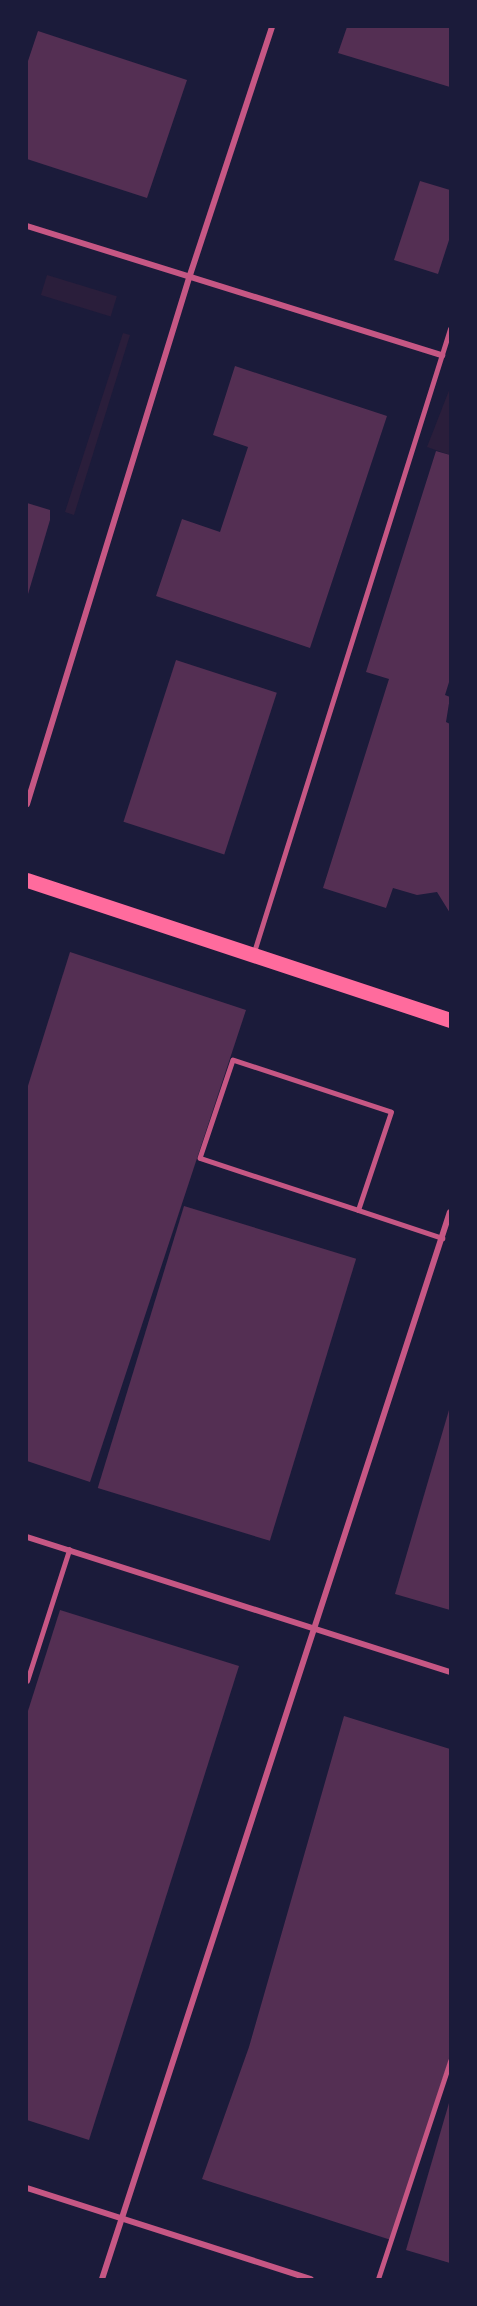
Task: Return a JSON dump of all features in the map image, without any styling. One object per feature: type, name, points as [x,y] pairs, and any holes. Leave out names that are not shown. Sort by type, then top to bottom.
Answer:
[{"type":"main road","points":[[27,880],[450,1020]]},
{"type":"street","points":[[27,804],[189,278],[272,27]]},
{"type":"street","points":[[27,226],[442,355]]},
{"type":"street","points":[[102,2279],[450,1212]]},
{"type":"street","points":[[27,1537],[450,1672]]},
{"type":"street","points":[[27,2188],[311,2279]]},
{"type":"lane","points":[[253,955],[450,328]]},
{"type":"lane","points":[[358,1210],[391,1112],[233,1060],[200,1158],[442,1238]]},
{"type":"lane","points":[[27,1681],[69,1550]]},
{"type":"lane","points":[[378,2279],[450,2061]]},
{"type":"shaded area","points":[[47,275],[117,296],[111,316],[41,295]]},
{"type":"shaded area","points":[[123,333],[130,335],[74,515],[65,512]]},
{"type":"shaded area","points":[[450,388],[450,455],[427,447]]},
{"type":"building","points":[[347,27],[450,27],[450,87],[338,53]]},
{"type":"building","points":[[38,31],[187,80],[147,198],[27,159],[27,64]]},
{"type":"building","points":[[420,181],[450,190],[450,237],[438,274],[394,260]]},
{"type":"building","points":[[235,366],[387,416],[310,648],[156,596],[182,519],[220,532],[248,447],[213,435]]},
{"type":"building","points":[[436,451],[450,455],[450,679],[445,695],[450,697],[446,722],[450,724],[450,913],[437,892],[417,895],[393,888],[386,908],[323,888],[389,679],[366,672]]},
{"type":"building","points":[[27,503],[50,510],[50,520],[28,594]]},
{"type":"building","points":[[176,660],[277,693],[224,854],[123,822]]},
{"type":"building","points":[[70,952],[246,1010],[90,1482],[27,1461],[27,1089]]},
{"type":"building","points":[[184,1206],[356,1259],[270,1541],[98,1488]]},
{"type":"building","points":[[450,1410],[450,1610],[395,1594]]},
{"type":"building","points":[[60,1610],[239,1666],[89,2140],[27,2120],[27,1714]]},
{"type":"building","points":[[344,1716],[450,1749],[450,2056],[391,2240],[202,2179],[249,2047]]},
{"type":"building","points":[[450,2104],[450,2263],[406,2250]]}]
